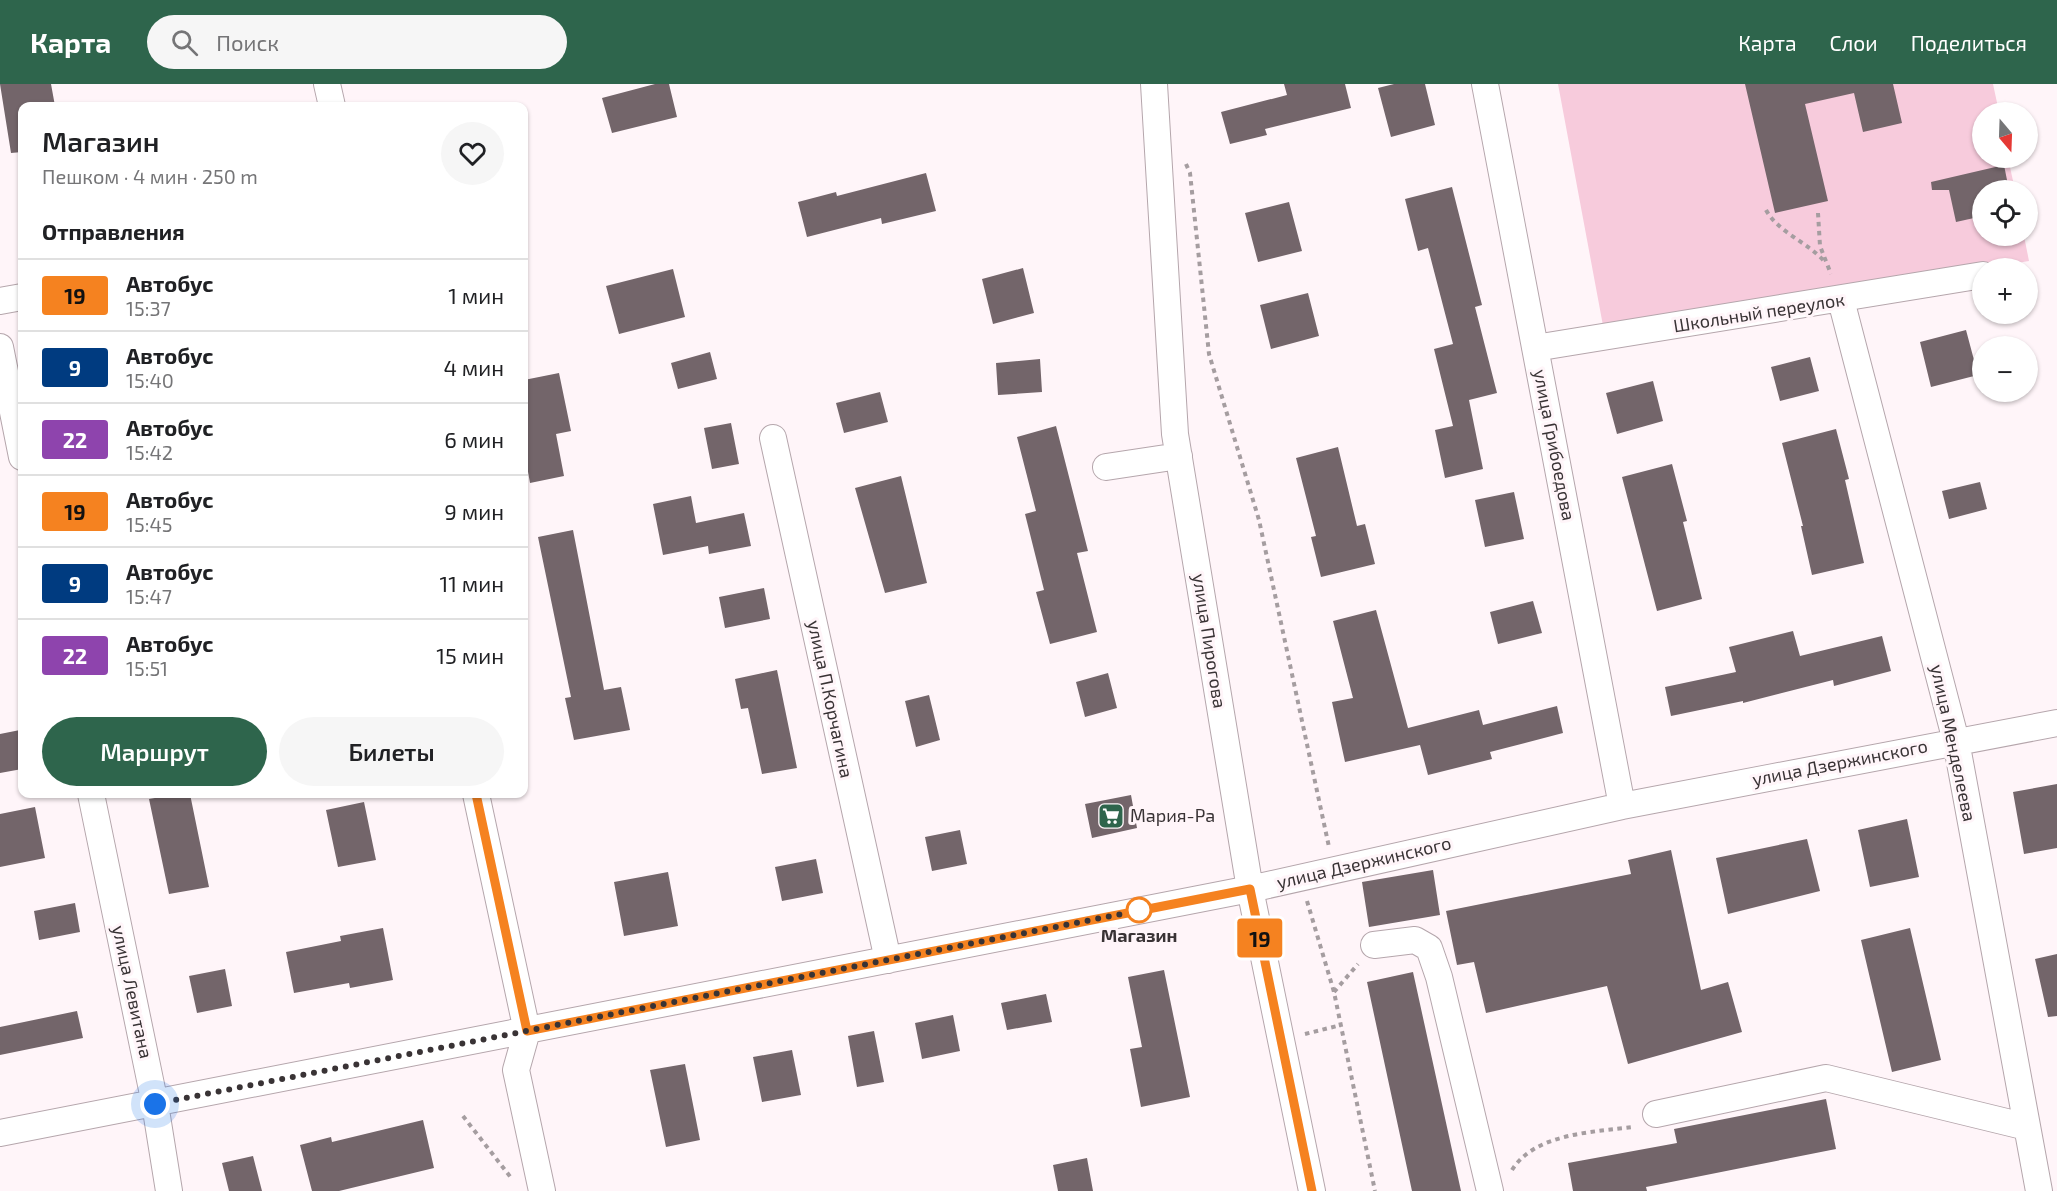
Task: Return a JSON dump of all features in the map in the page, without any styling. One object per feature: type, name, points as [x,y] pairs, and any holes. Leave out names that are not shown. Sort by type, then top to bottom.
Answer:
[{"type":"street","points":[[327,84],[331,102]]},
{"type":"street","name":"улица Пирогова","points":[[1155,84],[1175,434],[1250,889],[1312,1191]]},
{"type":"street","name":"улица Грибоедова","points":[[1485,84],[1622,806]]},
{"type":"street","name":"Школьный переулок","points":[[1535,348],[1972,277]]},
{"type":"street","points":[[0,301],[18,298]]},
{"type":"street","name":"улица Менделеева","points":[[1841,300],[1956,741],[2039,1191]]},
{"type":"street","points":[[0,347],[18,437]]},
{"type":"street","name":"улица П.Корчагина","points":[[773,438],[888,960]]},
{"type":"street","points":[[1106,467],[1179,456]]},
{"type":"street","name":"улица Дзержинского","points":[[0,1133],[1250,889],[1622,806],[2057,723]]},
{"type":"street","name":"улица Левитана","points":[[92,798],[155,1104],[169,1191]]},
{"type":"street","points":[[477,798],[527,1031],[516,1070],[542,1191]]},
{"type":"street","points":[[1374,945],[1415,940],[1429,948],[1439,977],[1490,1191]]},
{"type":"street","points":[[1656,1114],[1826,1077],[2027,1127]]},
{"type":"path","points":[[1160,145],[1182,154],[1190,173],[1209,354],[1259,520],[1334,870]]},
{"type":"path","points":[[1766,210],[1772,220],[1812,247],[1826,264]]},
{"type":"path","points":[[1818,213],[1820,246],[1841,300]]},
{"type":"path","points":[[1300,878],[1334,992],[1375,1191]]},
{"type":"path","points":[[1334,992],[1374,945]]},
{"type":"path","points":[[1511,1171],[1517,1162],[1540,1146],[1580,1134],[1658,1123],[1656,1114]]},
{"type":"path","points":[[463,1116],[514,1182]]},
{"type":"shaded area","points":[[1558,84],[1993,84],[1997,102],[1972,102],[1972,168],[2010,168],[2013,180],[1972,180],[1972,246],[2026,246],[2028,258],[1972,258],[1972,270],[1604,331]]},
{"type":"building","points":[[0,84],[51,84],[54,102],[18,102],[18,152],[11,153]]},
{"type":"building","points":[[655,84],[669,84],[677,117],[612,133],[602,98]]},
{"type":"building","points":[[1284,84],[1345,84],[1351,108],[1265,129],[1267,135],[1230,144],[1221,112],[1287,95]]},
{"type":"building","points":[[1394,84],[1425,84],[1435,125],[1391,137],[1378,88]]},
{"type":"building","points":[[1745,84],[1893,84],[1902,123],[1863,132],[1854,93],[1805,104],[1828,201],[1775,213]]},
{"type":"building","points":[[1991,168],[2005,168],[2007,180],[1972,180],[1972,218],[1956,222],[1949,190],[1932,190],[1931,182]]},
{"type":"building","points":[[926,173],[936,211],[882,224],[881,218],[807,237],[798,202],[836,192],[837,196]]},
{"type":"building","points":[[1452,187],[1482,305],[1475,307],[1497,393],[1469,400],[1483,469],[1445,478],[1435,430],[1453,426],[1434,349],[1453,344],[1428,248],[1418,251],[1405,199]]},
{"type":"building","points":[[1289,202],[1302,251],[1258,262],[1245,213]]},
{"type":"building","points":[[1023,268],[1034,313],[993,324],[982,279]]},
{"type":"building","points":[[673,269],[685,317],[619,334],[606,286]]},
{"type":"building","points":[[1308,293],[1319,336],[1271,349],[1260,305]]},
{"type":"building","points":[[1966,330],[1972,352],[1972,377],[1931,387],[1920,342]]},
{"type":"building","points":[[710,352],[717,379],[678,389],[671,363]]},
{"type":"building","points":[[1810,357],[1819,391],[1780,401],[1771,367]]},
{"type":"building","points":[[1040,359],[1042,392],[998,395],[996,363]]},
{"type":"building","points":[[559,373],[571,431],[556,434],[564,476],[530,483],[528,472],[528,379]]},
{"type":"building","points":[[1653,381],[1663,421],[1617,434],[1606,393]]},
{"type":"building","points":[[880,392],[888,422],[844,433],[836,403]]},
{"type":"building","points":[[731,423],[739,464],[712,469],[704,428]]},
{"type":"building","points":[[1056,426],[1088,551],[1077,553],[1097,632],[1050,644],[1036,592],[1044,590],[1025,514],[1036,511],[1017,437]]},
{"type":"building","points":[[1836,429],[1849,479],[1845,480],[1864,563],[1812,575],[1801,526],[1803,526],[1782,443]]},
{"type":"building","points":[[1338,447],[1357,526],[1365,524],[1375,564],[1321,577],[1311,537],[1316,536],[1296,458]]},
{"type":"building","points":[[1672,464],[1687,521],[1683,522],[1702,599],[1657,611],[1622,477]]},
{"type":"building","points":[[901,476],[927,583],[885,593],[855,488]]},
{"type":"building","points":[[1980,482],[1987,509],[1949,519],[1942,491]]},
{"type":"building","points":[[1514,492],[1524,539],[1485,547],[1475,500]]},
{"type":"building","points":[[691,496],[696,523],[744,513],[751,546],[709,554],[708,546],[663,555],[653,504]]},
{"type":"building","points":[[573,530],[604,690],[621,687],[630,730],[574,740],[565,698],[571,697],[538,537]]},
{"type":"building","points":[[764,588],[770,619],[725,628],[719,597]]},
{"type":"building","points":[[1533,601],[1542,633],[1498,644],[1490,612]]},
{"type":"building","points":[[1376,610],[1408,728],[1479,710],[1483,725],[1557,706],[1563,733],[1490,752],[1492,759],[1428,775],[1420,745],[1345,762],[1332,702],[1353,698],[1333,621]]},
{"type":"building","points":[[1793,631],[1800,656],[1882,636],[1891,671],[1834,686],[1833,680],[1743,703],[1743,701],[1671,716],[1665,687],[1736,672],[1729,647]]},
{"type":"building","points":[[777,670],[797,768],[762,774],[748,708],[741,709],[735,679]]},
{"type":"building","points":[[1108,673],[1117,708],[1085,717],[1076,682]]},
{"type":"building","points":[[929,695],[940,740],[916,747],[905,701]]},
{"type":"building","points":[[18,730],[18,770],[0,773],[0,734]]},
{"type":"building","points":[[2057,784],[2057,848],[2024,854],[2013,792]]},
{"type":"building","name":"Мария-Ра","points":[[1131,795],[1137,828],[1092,838],[1085,804]]},
{"type":"building","points":[[191,798],[209,887],[169,894],[149,799]]},
{"type":"building","points":[[364,802],[376,860],[338,867],[326,810]]},
{"type":"building","points":[[35,807],[45,858],[0,867],[0,814]]},
{"type":"building","points":[[1907,819],[1919,877],[1870,887],[1858,830]]},
{"type":"building","points":[[960,830],[967,864],[932,871],[925,837]]},
{"type":"building","points":[[1807,839],[1820,891],[1728,914],[1716,858]]},
{"type":"building","points":[[1671,850],[1701,990],[1728,982],[1742,1032],[1628,1064],[1607,986],[1486,1013],[1474,962],[1457,965],[1446,911],[1631,874],[1628,860]]},
{"type":"building","points":[[816,859],[823,893],[782,901],[775,867]]},
{"type":"building","points":[[1433,870],[1440,915],[1369,927],[1362,882]]},
{"type":"building","points":[[668,872],[678,926],[624,936],[614,882]]},
{"type":"building","points":[[75,903],[80,932],[39,940],[34,911]]},
{"type":"building","points":[[383,928],[393,980],[350,988],[349,983],[294,993],[286,952],[341,941],[340,936]]},
{"type":"building","points":[[1910,928],[1941,1060],[1892,1072],[1861,940]]},
{"type":"building","points":[[2057,954],[2057,1016],[2048,1017],[2035,959]]},
{"type":"building","points":[[225,969],[232,1006],[197,1013],[189,976]]},
{"type":"building","points":[[1164,970],[1190,1097],[1141,1107],[1130,1049],[1142,1047],[1128,977]]},
{"type":"building","points":[[1413,972],[1461,1191],[1412,1191],[1367,982]]},
{"type":"building","points":[[1046,994],[1052,1022],[1007,1030],[1001,1003]]},
{"type":"building","points":[[77,1011],[83,1038],[0,1055],[0,1027]]},
{"type":"building","points":[[953,1015],[960,1051],[922,1059],[915,1023]]},
{"type":"building","points":[[874,1031],[884,1082],[857,1087],[848,1036]]},
{"type":"building","points":[[792,1050],[801,1095],[762,1102],[753,1057]]},
{"type":"building","points":[[685,1064],[700,1140],[666,1147],[650,1070]]},
{"type":"building","points":[[1826,1099],[1836,1149],[1646,1187],[1647,1191],[1573,1191],[1568,1163],[1677,1143],[1674,1129]]},
{"type":"building","points":[[423,1120],[434,1168],[339,1191],[312,1191],[300,1145],[331,1137],[332,1142]]},
{"type":"building","points":[[253,1156],[262,1191],[229,1191],[222,1163]]},
{"type":"building","points":[[1087,1158],[1093,1191],[1058,1191],[1053,1165]]},
{"type":"bus line","name":"19","points":[[477,798],[527,1031],[1250,889],[1312,1191]]},
{"type":"place","name":"Мария-Ра","points":[[1111,816]]},
{"type":"place","name":"Магазин","points":[[1139,910]]},
{"type":"route","points":[[155,1104],[1142,910],[1139,910]]}]
